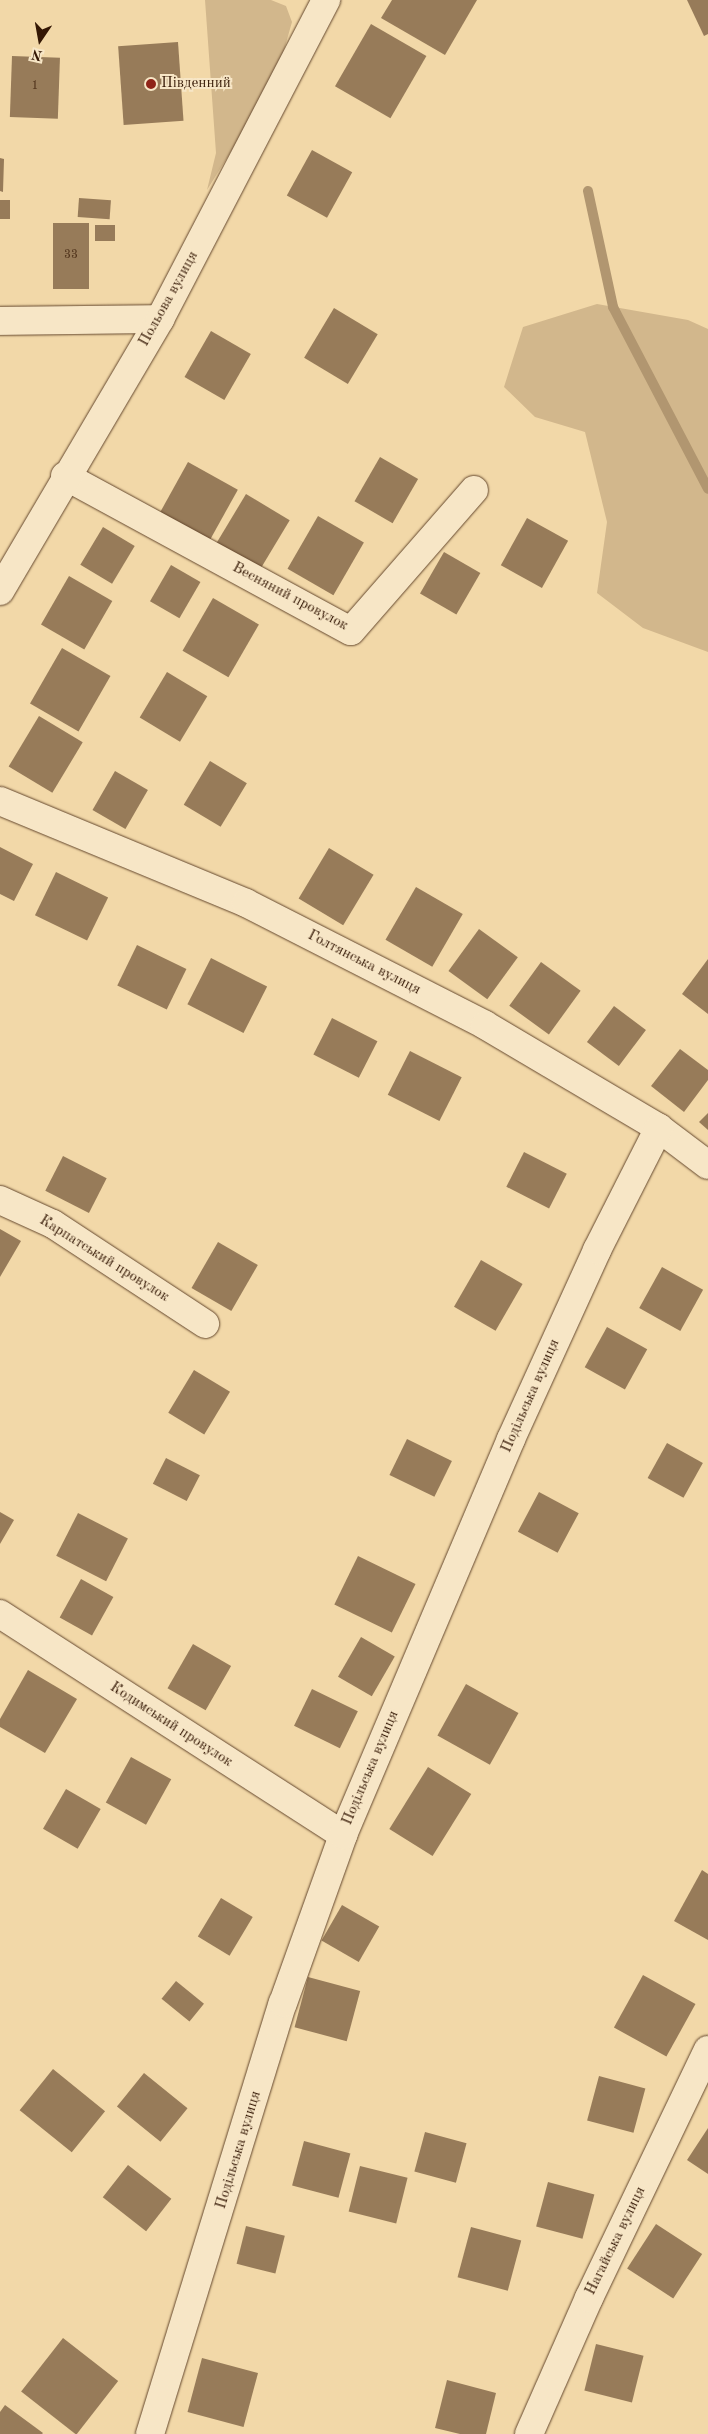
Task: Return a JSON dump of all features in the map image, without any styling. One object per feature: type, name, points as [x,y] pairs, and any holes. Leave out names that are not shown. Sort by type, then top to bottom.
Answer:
[{"type":"street","name":"Польова вулиця","points":[[0,591],[65,476],[160,319],[326,0]]},
{"type":"street","points":[[0,321],[160,319]]},
{"type":"street","name":"Весняний провулок","points":[[65,476],[351,631],[474,490]]},
{"type":"street","name":"Голтянська вулиця","points":[[0,800],[246,903],[485,1025],[659,1128],[708,1165]]},
{"type":"street","name":"Подільська вулиця","points":[[150,2434],[284,2003],[343,1835],[511,1439],[597,1250],[659,1128]]},
{"type":"street","name":"Карпатський провулок","points":[[0,1200],[53,1224],[205,1324]]},
{"type":"street","name":"Кодимський провулок","points":[[0,1614],[343,1835]]},
{"type":"street","name":"Нагайська вулиця","points":[[529,2434],[588,2298],[708,2050]]},
{"type":"shaded area","points":[[205,0],[271,0],[286,6],[292,22],[280,64],[256,111],[207,190],[216,153]]},
{"type":"shaded area","points":[[597,304],[688,320],[708,329],[708,652],[643,628],[597,593],[607,522],[585,432],[535,417],[504,387],[523,327]]},
{"type":"building","points":[[392,0],[477,0],[445,55],[381,18]]},
{"type":"building","points":[[687,0],[708,0],[708,34],[704,36]]},
{"type":"building","points":[[371,24],[426,56],[390,118],[335,86]]},
{"type":"building","name":"Південний","points":[[178,42],[184,121],[124,125],[118,46]]},
{"type":"building","points":[[12,56],[60,58],[58,119],[10,117]]},
{"type":"building","points":[[312,150],[352,172],[327,218],[287,195]]},
{"type":"building","points":[[0,158],[4,159],[3,192],[0,191]]},
{"type":"building","points":[[79,198],[111,200],[110,219],[78,217]]},
{"type":"building","points":[[0,200],[10,200],[10,219],[0,219]]},
{"type":"building","points":[[53,223],[89,223],[89,289],[53,289]]},
{"type":"building","points":[[95,225],[115,225],[115,241],[95,241]]},
{"type":"building","points":[[334,308],[378,334],[348,384],[304,358]]},
{"type":"building","points":[[211,331],[251,354],[224,400],[184,377]]},
{"type":"building","points":[[380,457],[418,479],[393,523],[354,501]]},
{"type":"building","points":[[188,462],[238,490],[206,546],[156,519]]},
{"type":"building","points":[[246,494],[290,520],[259,571],[216,545]]},
{"type":"building","points":[[318,516],[364,542],[333,595],[288,569]]},
{"type":"building","points":[[527,518],[568,541],[542,588],[501,565]]},
{"type":"building","points":[[103,527],[135,546],[112,584],[80,565]]},
{"type":"building","points":[[444,552],[480,573],[456,615],[420,594]]},
{"type":"building","points":[[171,565],[200,582],[179,618],[150,601]]},
{"type":"building","points":[[69,576],[112,601],[84,649],[41,624]]},
{"type":"building","points":[[213,598],[259,624],[228,677],[182,651]]},
{"type":"building","points":[[62,648],[110,676],[78,731],[30,703]]},
{"type":"building","points":[[167,672],[207,696],[180,742],[140,717]]},
{"type":"building","points":[[39,716],[83,742],[52,793],[9,767]]},
{"type":"building","points":[[210,761],[247,783],[221,827],[184,805]]},
{"type":"building","points":[[115,771],[148,790],[125,829],[92,810]]},
{"type":"building","points":[[0,847],[33,864],[14,901],[0,894]]},
{"type":"building","points":[[329,848],[374,875],[343,925],[299,899]]},
{"type":"building","points":[[56,872],[108,897],[87,941],[35,915]]},
{"type":"building","points":[[416,887],[463,914],[432,967],[386,940]]},
{"type":"building","points":[[479,929],[518,957],[487,999],[448,971]]},
{"type":"building","points":[[137,945],[186,969],[167,1010],[117,985]]},
{"type":"building","points":[[211,958],[267,987],[244,1033],[187,1004]]},
{"type":"building","points":[[708,959],[708,1014],[682,994]]},
{"type":"building","points":[[541,962],[581,991],[549,1034],[509,1006]]},
{"type":"building","points":[[614,1006],[646,1030],[619,1066],[587,1042]]},
{"type":"building","points":[[332,1018],[377,1041],[359,1078],[313,1055]]},
{"type":"building","points":[[680,1049],[708,1070],[708,1080],[684,1112],[651,1086]]},
{"type":"building","points":[[410,1051],[462,1077],[439,1121],[388,1095]]},
{"type":"building","points":[[708,1113],[708,1130],[699,1122]]},
{"type":"building","points":[[524,1152],[567,1174],[549,1209],[506,1187]]},
{"type":"building","points":[[63,1156],[107,1178],[89,1213],[45,1191]]},
{"type":"building","points":[[0,1229],[21,1241],[0,1277]]},
{"type":"building","points":[[218,1242],[258,1265],[231,1311],[191,1288]]},
{"type":"building","points":[[481,1260],[523,1284],[496,1331],[454,1307]]},
{"type":"building","points":[[662,1267],[703,1290],[680,1331],[639,1308]]},
{"type":"building","points":[[607,1327],[647,1349],[625,1390],[585,1367]]},
{"type":"building","points":[[194,1370],[230,1392],[204,1434],[168,1413]]},
{"type":"building","points":[[407,1439],[452,1461],[434,1497],[389,1475]]},
{"type":"building","points":[[667,1443],[703,1463],[683,1498],[648,1478]]},
{"type":"building","points":[[166,1458],[200,1475],[187,1501],[153,1484]]},
{"type":"building","points":[[539,1492],[579,1513],[558,1553],[518,1532]]},
{"type":"building","points":[[0,1512],[14,1520],[0,1544]]},
{"type":"building","points":[[78,1513],[128,1538],[106,1581],[56,1556]]},
{"type":"building","points":[[358,1556],[416,1584],[392,1633],[334,1605]]},
{"type":"building","points":[[81,1579],[113,1597],[92,1635],[60,1617]]},
{"type":"building","points":[[361,1637],[395,1656],[372,1696],[338,1677]]},
{"type":"building","points":[[193,1644],[231,1666],[206,1710],[168,1688]]},
{"type":"building","points":[[28,1670],[77,1699],[45,1753],[0,1727],[0,1719]]},
{"type":"building","points":[[466,1684],[518,1713],[490,1765],[437,1736]]},
{"type":"building","points":[[312,1689],[358,1711],[340,1748],[294,1726]]},
{"type":"building","points":[[131,1757],[171,1779],[146,1825],[106,1802]]},
{"type":"building","points":[[428,1767],[471,1794],[433,1856],[389,1829]]},
{"type":"building","points":[[66,1789],[101,1809],[78,1849],[43,1829]]},
{"type":"building","points":[[702,1870],[708,1874],[708,1940],[674,1921]]},
{"type":"building","points":[[221,1898],[253,1917],[230,1956],[198,1937]]},
{"type":"building","points":[[342,1905],[379,1926],[359,1962],[322,1941]]},
{"type":"building","points":[[643,1975],[695,2004],[666,2057],[614,2027]]},
{"type":"building","points":[[308,1977],[360,1991],[347,2041],[295,2027]]},
{"type":"building","points":[[176,1981],[204,2004],[190,2022],[162,1999]]},
{"type":"building","points":[[53,2069],[105,2111],[72,2152],[20,2110]]},
{"type":"building","points":[[144,2073],[188,2108],[160,2142],[117,2106]]},
{"type":"building","points":[[599,2076],[645,2088],[633,2133],[587,2120]]},
{"type":"building","points":[[708,2128],[708,2174],[687,2160]]},
{"type":"building","points":[[425,2132],[467,2143],[456,2183],[414,2172]]},
{"type":"building","points":[[304,2141],[350,2153],[338,2198],[292,2185]]},
{"type":"building","points":[[128,2165],[171,2199],[146,2231],[103,2197]]},
{"type":"building","points":[[360,2166],[408,2178],[396,2223],[349,2212]]},
{"type":"building","points":[[548,2182],[594,2194],[582,2239],[536,2226]]},
{"type":"building","points":[[656,2224],[702,2254],[673,2298],[627,2268]]},
{"type":"building","points":[[246,2226],[285,2236],[275,2274],[237,2264]]},
{"type":"building","points":[[471,2227],[521,2240],[508,2291],[458,2277]]},
{"type":"building","points":[[63,2338],[118,2381],[77,2434],[21,2392]]},
{"type":"building","points":[[596,2344],[644,2356],[632,2402],[584,2391]]},
{"type":"building","points":[[202,2358],[258,2373],[244,2427],[188,2412]]},
{"type":"building","points":[[447,2380],[496,2393],[486,2434],[460,2434],[435,2428]]},
{"type":"building","points":[[5,2405],[43,2433],[0,2434],[0,2412]]},
{"type":"waterway","points":[[588,191],[613,307],[708,489]]},
{"type":"place","name":"Південний","points":[[151,84]]}]
